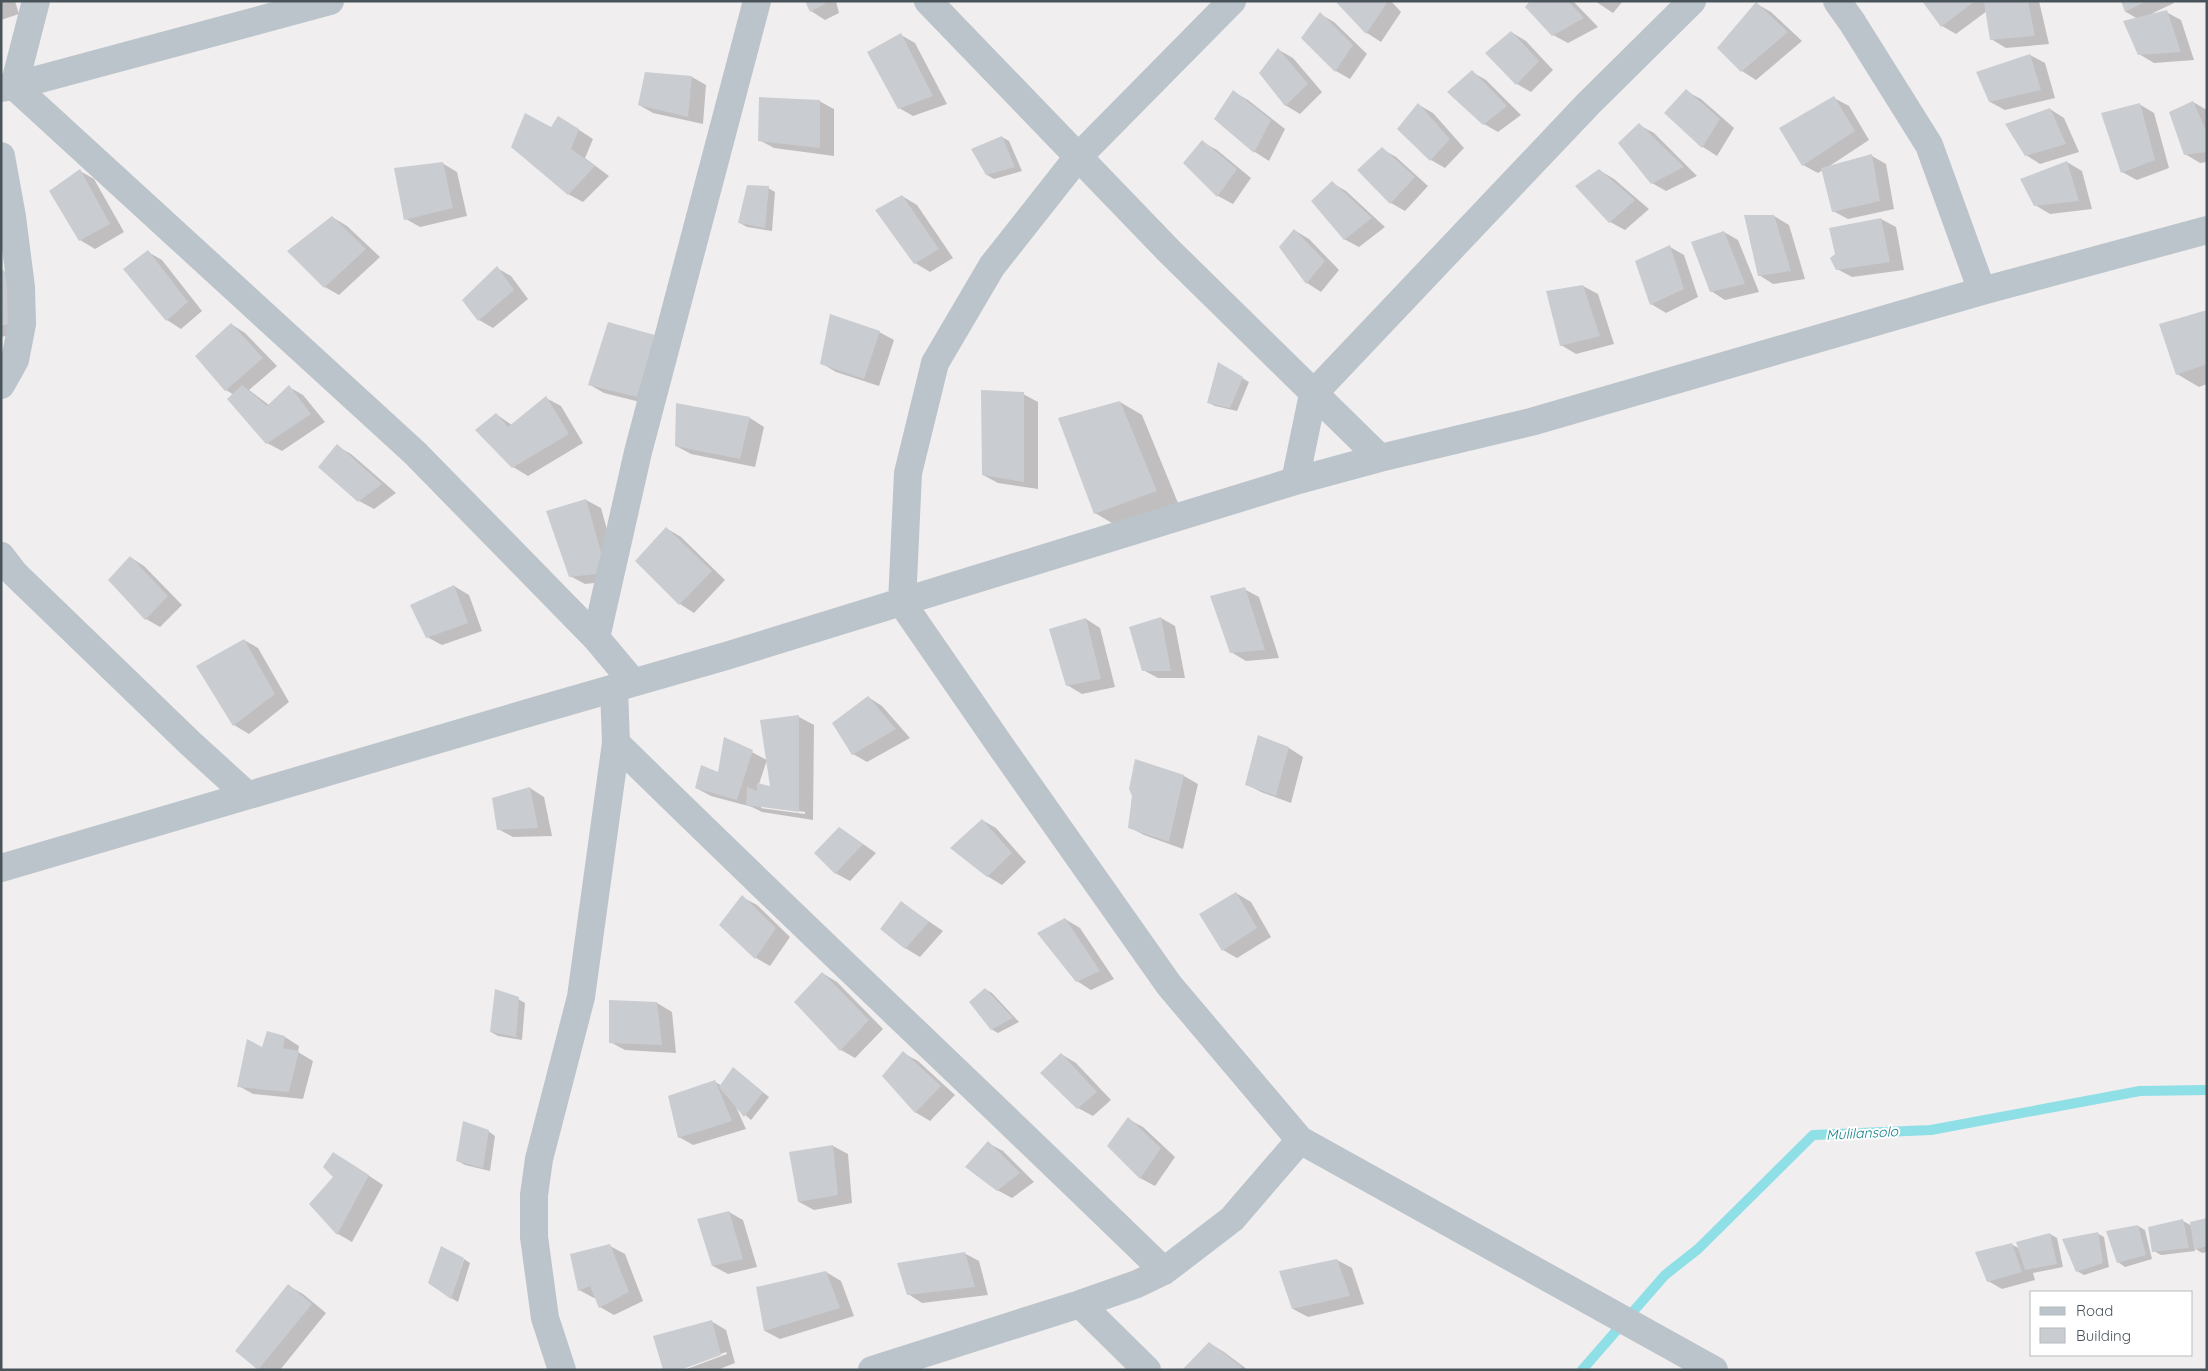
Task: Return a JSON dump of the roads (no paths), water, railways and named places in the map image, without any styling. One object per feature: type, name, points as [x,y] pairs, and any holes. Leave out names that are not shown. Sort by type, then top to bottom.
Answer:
[{"type":"street","points":[[8,87],[36,1]]},
{"type":"street","points":[[8,87],[330,1]]},
{"type":"street","points":[[596,638],[638,452],[757,1]]},
{"type":"street","points":[[928,1],[1078,157],[1313,394],[1380,458]]},
{"type":"street","points":[[1232,1],[1078,157],[992,266],[935,363],[908,473],[902,603],[1007,756],[1169,985],[1300,1140],[1644,1331],[1706,1368]]},
{"type":"street","points":[[1295,481],[1313,394],[1588,104],[1692,1]]},
{"type":"street","points":[[1837,1],[1929,145],[1982,291]]},
{"type":"street","points":[[8,87],[415,453],[596,638],[623,685],[581,998],[539,1159],[534,1195],[534,1237],[545,1318],[562,1370]]},
{"type":"street","points":[[1,156],[12,217],[21,287],[22,324],[15,360],[1,385]]},
{"type":"street","points":[[1,868],[726,656],[1295,481],[1380,458],[1531,422],[1982,291],[2207,230]]},
{"type":"street","points":[[1,556],[15,574],[190,743],[247,795]]},
{"type":"street","points":[[616,743],[783,907],[963,1076],[1164,1270]]},
{"type":"street","points":[[872,1370],[1080,1304],[1137,1284],[1164,1270],[1232,1219],[1300,1140]]},
{"type":"street","points":[[1080,1304],[1146,1370]]},
{"type":"waterway","name":"Mulilansolo","points":[[1582,1370],[1665,1275],[1698,1249],[1813,1135],[1931,1130],[2140,1091],[2207,1090]]}]
